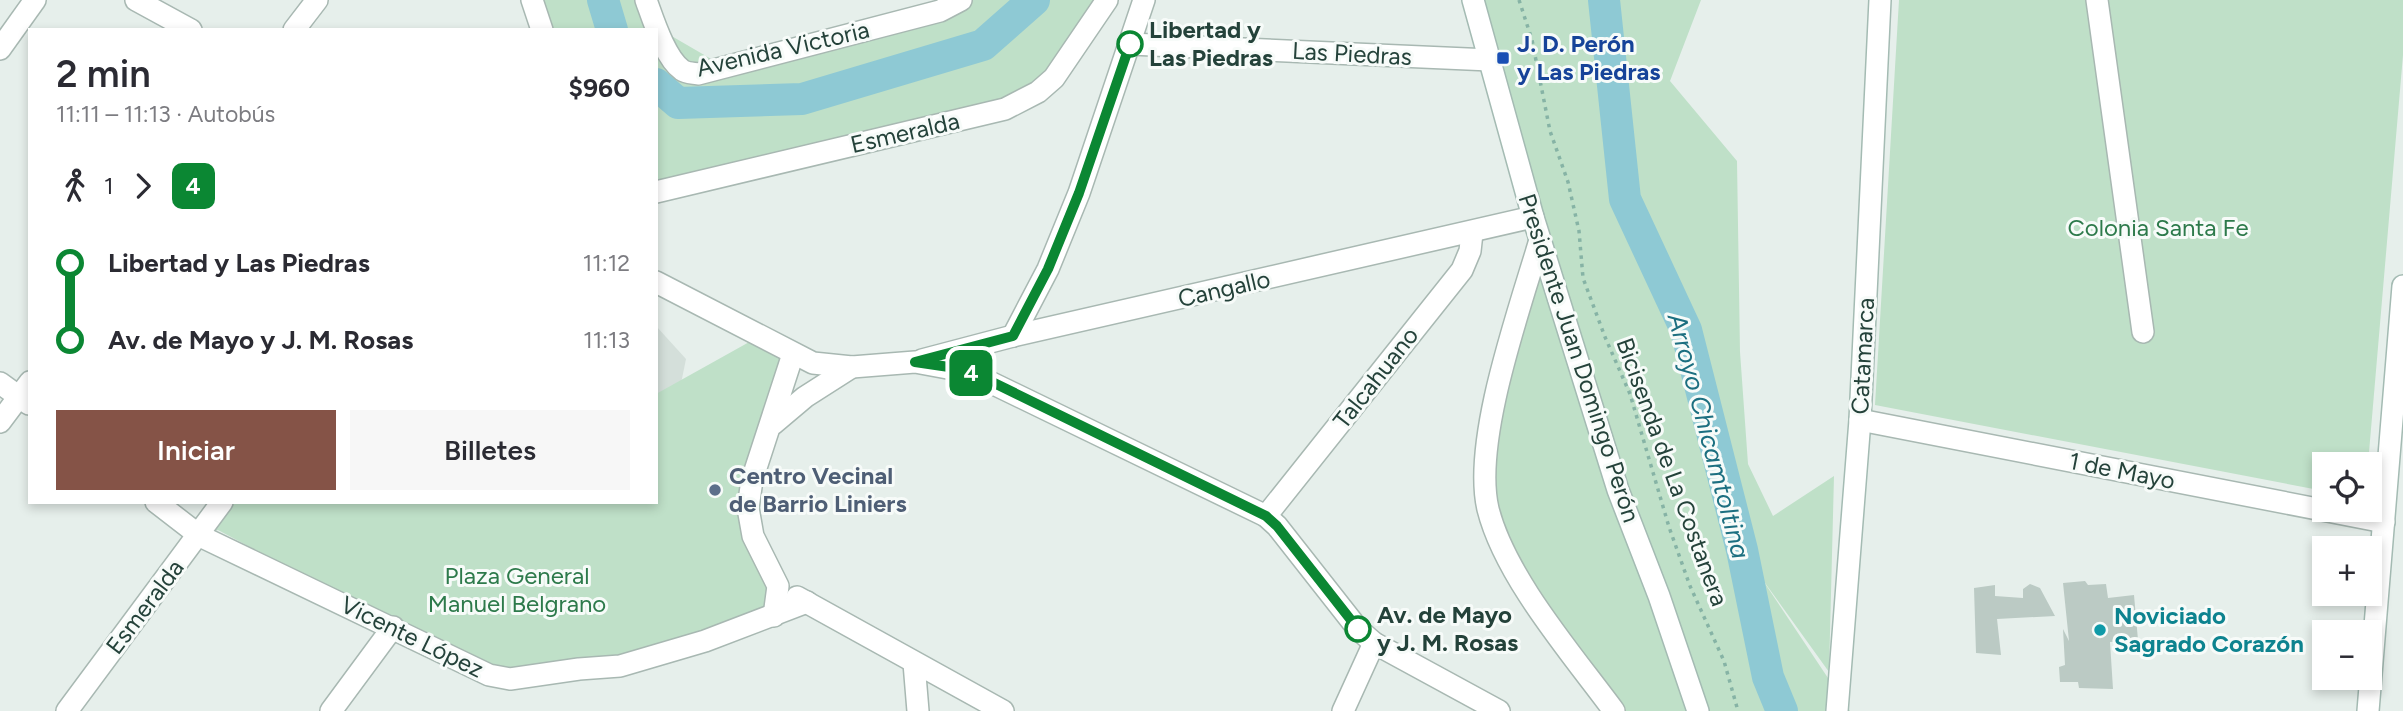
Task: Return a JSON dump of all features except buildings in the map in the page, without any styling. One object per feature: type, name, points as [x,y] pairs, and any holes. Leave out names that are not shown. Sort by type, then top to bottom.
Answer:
[{"type":"street","points":[[0,49],[35,0]]},
{"type":"street","points":[[136,0],[187,28]]},
{"type":"street","points":[[296,28],[317,0]]},
{"type":"street","points":[[532,0],[541,28]]},
{"type":"street","name":"Avenida Victoria","points":[[646,0],[657,28]]},
{"type":"street","name":"Avenida Victoria","points":[[658,31],[675,63],[684,72],[698,74],[940,11],[961,0]]},
{"type":"street","name":"Esmeralda","points":[[658,192],[1005,109],[1038,92],[1054,78],[1107,0]]},
{"type":"street","points":[[1013,336],[1048,269],[1079,193],[1144,0]]},
{"type":"street","name":"Presidente Juan Domingo Perón","points":[[1474,0],[1533,217],[1618,490],[1698,711]]},
{"type":"street","name":"Catamarca","points":[[1837,711],[1860,420],[1880,0]]},
{"type":"street","points":[[2097,0],[2143,332]]},
{"type":"street","name":"Las Piedras","points":[[1130,44],[1490,60]]},
{"type":"street","name":"Cangallo","points":[[915,362],[1013,336],[1533,217]]},
{"type":"street","name":"Talcahuano","points":[[1266,516],[1462,270],[1470,251],[1472,233]]},
{"type":"street","points":[[1540,240],[1510,341],[1492,415],[1485,479],[1488,508],[1516,571],[1539,608],[1614,711]]},
{"type":"street","points":[[658,283],[793,354],[822,366],[852,367],[915,362],[949,367],[978,376],[1266,516],[1277,526],[1358,629],[1374,643],[1499,711]]},
{"type":"street","points":[[2368,711],[2384,522],[2397,430],[2403,286]]},
{"type":"street","points":[[774,616],[778,586],[753,536],[748,508],[752,480],[793,354]]},
{"type":"street","points":[[771,426],[813,392],[852,367]]},
{"type":"street","points":[[0,383],[26,394],[0,422]]},
{"type":"street","name":"1 de Mayo","points":[[1860,420],[2384,522]]},
{"type":"street","name":"Vicente López","points":[[159,504],[198,534],[489,675],[510,679],[620,666],[705,641],[807,602]]},
{"type":"street","name":"Esmeralda","points":[[67,711],[220,504]]},
{"type":"street","points":[[778,586],[1003,711]]},
{"type":"street","points":[[331,711],[393,627]]},
{"type":"street","points":[[1343,711],[1374,643]]},
{"type":"street","points":[[914,663],[918,711]]},
{"type":"path","name":"Bicisenda de La Costanera","points":[[1519,0],[1532,40],[1550,131],[1568,181],[1579,232],[1583,278],[1630,394],[1669,527],[1690,586],[1724,661],[1738,711]]},
{"type":"shaded area","points":[[658,328],[686,359],[677,403],[658,408]]},
{"type":"green space","points":[[532,0],[646,0],[658,28],[541,28]]},
{"type":"green space","points":[[961,0],[1107,0],[1038,92],[658,191],[658,28],[725,67]]},
{"type":"green space","points":[[1474,0],[1701,0],[1670,81],[1737,161],[1740,352],[1748,464],[1773,516],[1834,476],[1829,672],[1760,576],[1850,711],[1614,711],[1504,548],[1485,479],[1540,240]]},
{"type":"green space","name":"Colonia Santa Fe","points":[[1899,0],[2403,0],[2403,55],[2369,452],[2312,452],[2312,489],[1875,405]]},
{"type":"green space","name":"Plaza General Manuel Belgrano","points":[[760,336],[793,354],[748,508],[778,586],[774,616],[620,666],[489,675],[218,530],[200,536],[221,505],[228,514],[227,504],[658,504],[658,393]]},
{"type":"waterway","points":[[603,0],[611,28]]},
{"type":"waterway","points":[[658,86],[678,103],[802,99],[983,45],[1034,0]]},
{"type":"waterway","name":"Arroyo Chicamtoltina","points":[[1604,0],[1625,199],[1686,330],[1742,550],[1768,677],[1782,711]]},
{"type":"bus line","name":"4","points":[[1130,44],[1079,193],[1048,269],[1013,336],[915,362],[949,367],[988,380],[1266,516],[1277,526],[1358,629]]},
{"type":"place","name":"Libertad y Las Piedras","points":[[1130,44]]},
{"type":"place","name":"J. D. Perón y Las Piedras","points":[[1503,58]]},
{"type":"place","name":"Centro Vecinal de Barrio Liniers","points":[[715,490]]},
{"type":"place","name":"Av. de Mayo y J. M. Rosas","points":[[1358,629]]},
{"type":"place","name":"Noviciado Sagrado Corazón","points":[[2100,630]]}]
